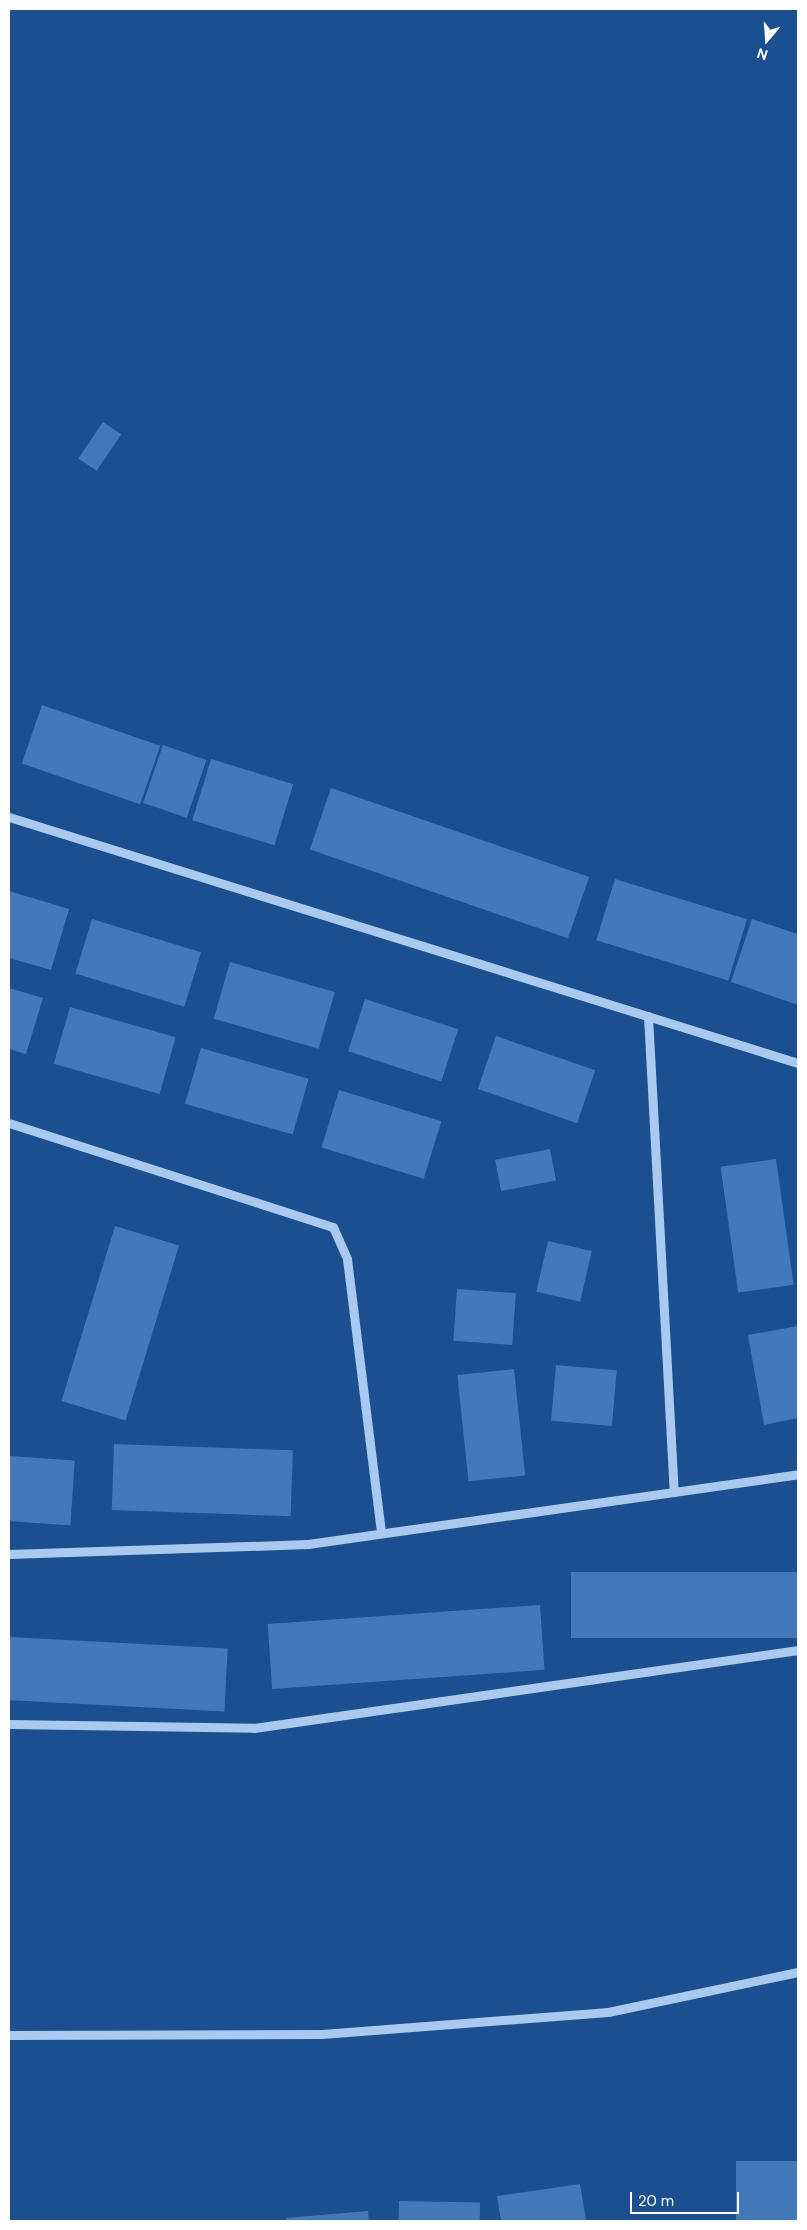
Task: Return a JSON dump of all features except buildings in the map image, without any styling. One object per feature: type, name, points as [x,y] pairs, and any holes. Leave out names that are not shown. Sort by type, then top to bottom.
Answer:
[{"type":"street","points":[[9,817],[798,1063]]},
{"type":"street","points":[[648,1016],[674,1492]]},
{"type":"street","points":[[9,1123],[333,1227],[347,1259],[381,1534]]},
{"type":"street","points":[[9,1554],[308,1544],[798,1474]]},
{"type":"street","points":[[9,1724],[254,1728],[798,1650]]},
{"type":"street","points":[[9,2035],[322,2034],[608,2012],[798,1972]]}]
